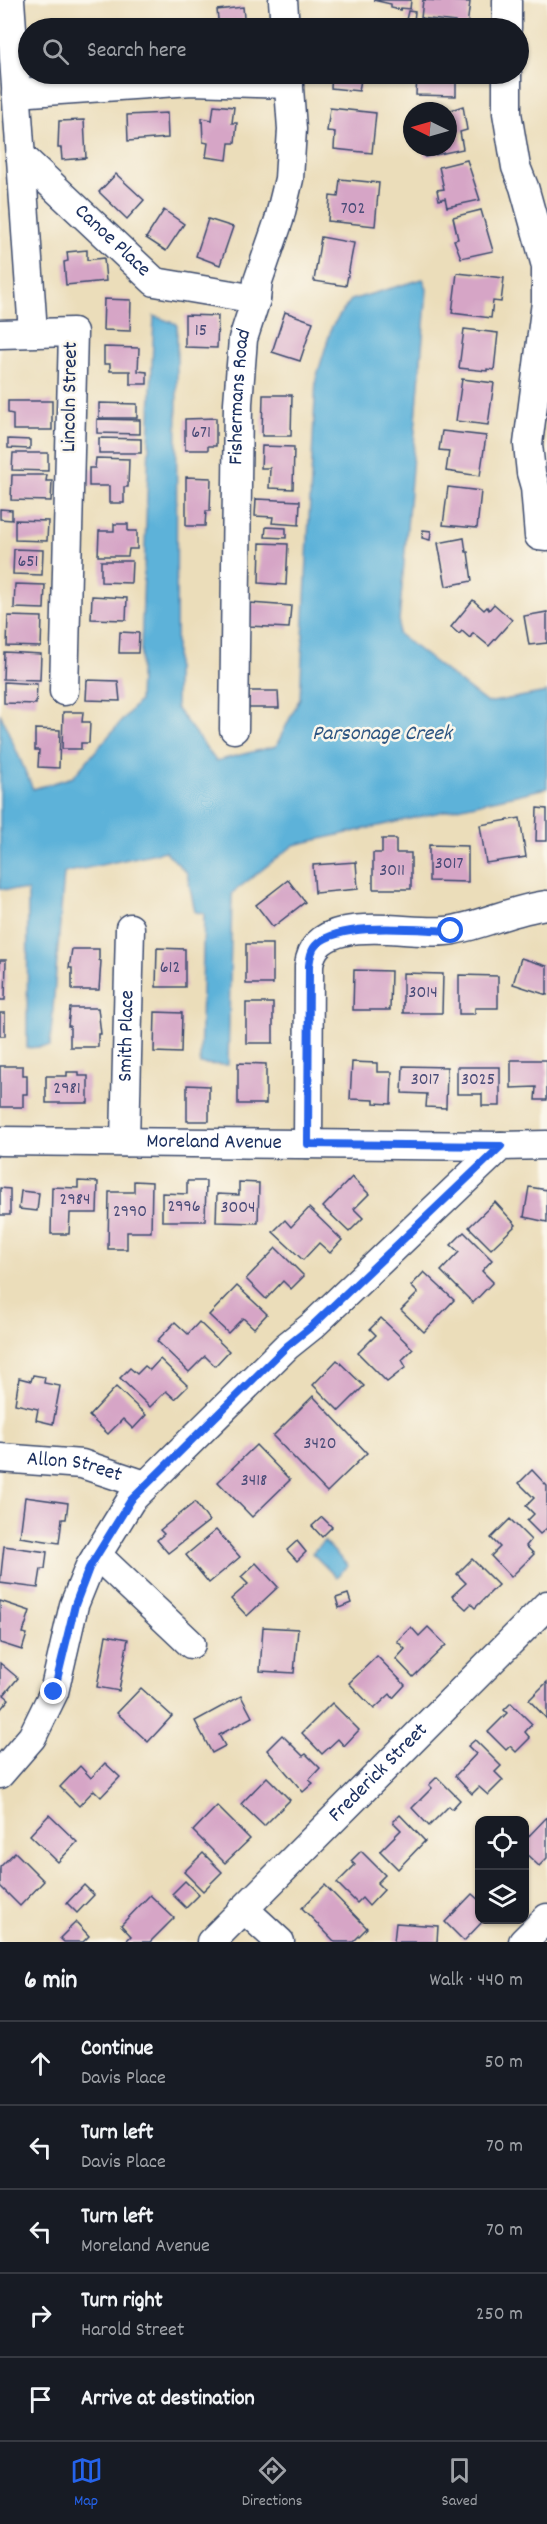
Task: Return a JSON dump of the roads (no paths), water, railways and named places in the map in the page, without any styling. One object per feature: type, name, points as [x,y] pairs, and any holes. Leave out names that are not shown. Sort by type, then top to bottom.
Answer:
[{"type":"street","name":"Lincoln Street","points":[[10,0],[33,332],[73,332],[64,691]]},
{"type":"street","points":[[284,0],[285,18]]},
{"type":"street","points":[[507,0],[507,18]]},
{"type":"street","points":[[16,93],[148,84]]},
{"type":"street","name":"Fishermans Road","points":[[234,729],[238,403],[243,339],[256,299],[258,281],[279,220],[289,178],[292,129],[288,84]]},
{"type":"street","points":[[507,84],[507,113],[516,167],[536,183],[546,266],[546,302],[528,444],[535,487],[539,536],[547,537]]},
{"type":"street","name":"Canoe Place","points":[[20,156],[155,282],[256,299]]},
{"type":"street","points":[[0,334],[33,332]]},
{"type":"street","points":[[308,1144],[309,966],[310,955],[316,945],[334,933],[352,930],[451,931],[527,907],[547,905]]},
{"type":"street","name":"Smith Place","points":[[125,1142],[130,928]]},
{"type":"street","name":"Moreland Avenue","points":[[0,1141],[547,1145]]},
{"type":"street","points":[[0,1774],[32,1737],[54,1692],[75,1605],[89,1568],[131,1500],[287,1346],[312,1326],[501,1146]]},
{"type":"street","name":"Allon Street","points":[[0,1458],[82,1464],[145,1485]]},
{"type":"street","points":[[97,1555],[191,1644]]},
{"type":"street","name":"Frederick Street","points":[[212,1942],[547,1605]]},
{"type":"street","points":[[244,1909],[280,1942]]},
{"type":"street","points":[[523,1942],[547,1918]]},
{"type":"water","name":"Parsonage Creek","points":[[423,279],[427,289],[398,634],[487,703],[547,692],[547,788],[294,845],[232,893],[228,1065],[200,1064],[204,913],[195,912],[187,873],[165,851],[64,873],[50,1046],[27,1048],[28,891],[0,889],[0,713],[33,789],[73,777],[139,701],[154,316],[177,324],[176,708],[216,761],[276,746],[300,698],[316,379],[332,326],[351,300]]},
{"type":"water","points":[[324,1541],[348,1566],[336,1577],[312,1553]]}]
